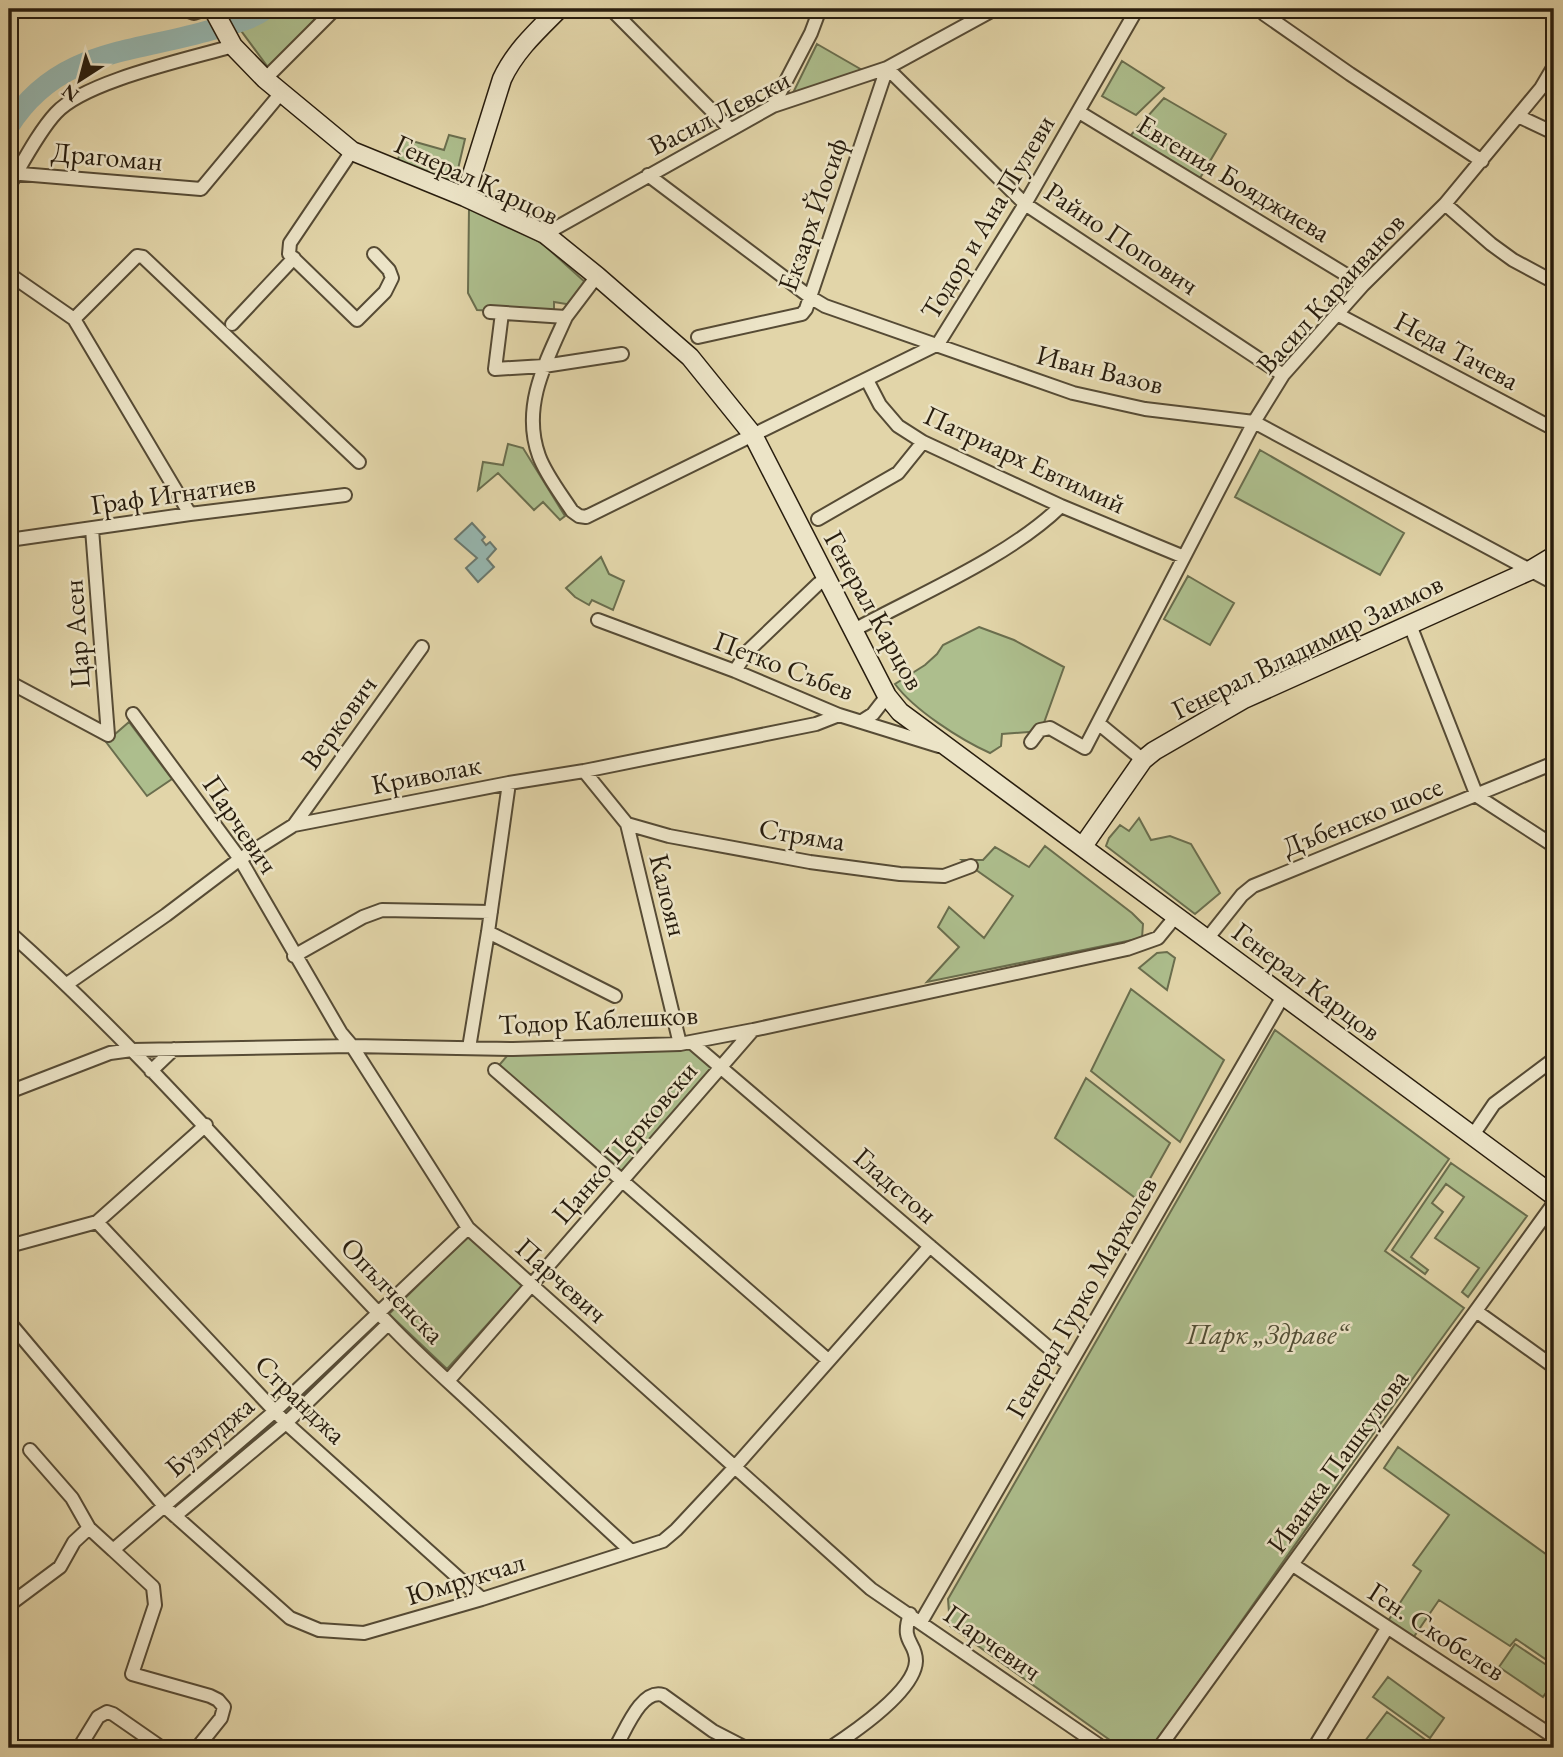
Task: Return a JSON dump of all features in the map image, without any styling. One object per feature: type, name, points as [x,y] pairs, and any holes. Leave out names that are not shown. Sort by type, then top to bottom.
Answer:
[{"type":"main road","name":"Генерал Карцов","points":[[213,9],[233,46],[265,79],[352,151],[465,197],[545,234],[690,357],[753,435],[887,696],[914,723],[1554,1196]]},
{"type":"main road","points":[[465,197],[502,79],[520,48],[559,9]]},
{"type":"main road","name":"Генерал Владимир Заимов","points":[[1083,846],[1143,760],[1180,735],[1244,699],[1410,625],[1554,556]]},
{"type":"street","points":[[183,9],[194,13],[206,9]]},
{"type":"street","points":[[265,79],[335,9]]},
{"type":"street","points":[[611,9],[730,129]]},
{"type":"street","points":[[773,106],[811,33],[820,9]]},
{"type":"street","name":"Васил Левски","points":[[545,234],[773,106],[887,68],[995,9]]},
{"type":"street","name":"Тодор и Ана Пулеви","points":[[544,366],[537,381],[533,431],[539,457],[572,512],[586,517],[938,344],[1025,204],[1137,9]]},
{"type":"street","points":[[1264,14],[1482,161]]},
{"type":"street","points":[[9,186],[13,173],[55,113],[74,97],[108,83],[233,46]]},
{"type":"street","name":"Васил Караиванов","points":[[1031,742],[1040,730],[1050,728],[1086,748],[1254,422],[1283,375],[1363,285],[1445,204],[1541,88],[1554,66]]},
{"type":"street","name":"Райно Попович","points":[[887,68],[1025,204],[1283,375]]},
{"type":"street","name":"Екзарх Йосиф","points":[[698,338],[802,314],[887,68]]},
{"type":"street","name":"Драгоман","points":[[13,173],[201,188],[281,93]]},
{"type":"street","name":"Евгения Бояджиева","points":[[1079,112],[1363,285]]},
{"type":"street","points":[[1518,116],[1554,133]]},
{"type":"street","points":[[352,151],[288,249],[357,320],[385,292],[391,278],[389,270],[374,254]]},
{"type":"street","name":"Иван Вазов","points":[[648,175],[825,306],[1073,393],[1145,409],[1254,422],[1554,583]]},
{"type":"street","points":[[1445,204],[1513,260],[1554,282]]},
{"type":"street","points":[[74,319],[137,256],[143,257],[359,462]]},
{"type":"street","points":[[232,324],[294,258]]},
{"type":"street","points":[[9,274],[74,319],[190,514]]},
{"type":"street","points":[[544,366],[566,317],[597,276]]},
{"type":"street","points":[[566,317],[496,312],[495,369],[544,366],[622,354]]},
{"type":"street","name":"Неда Тачева","points":[[1337,314],[1554,429]]},
{"type":"street","name":"Патриарх Евтимий","points":[[867,380],[880,405],[898,426],[923,442],[1060,506],[1184,557]]},
{"type":"street","points":[[818,519],[898,473],[923,442]]},
{"type":"street","name":"Граф Игнатиев","points":[[9,540],[345,495]]},
{"type":"street","points":[[854,630],[976,565],[1033,530],[1060,506]]},
{"type":"street","name":"Цар Асен","points":[[9,682],[108,735],[92,529]]},
{"type":"street","points":[[735,671],[747,652],[818,584],[827,579]]},
{"type":"street","name":"Петко Събев","points":[[598,620],[735,671],[839,715],[953,751]]},
{"type":"street","points":[[1410,625],[1477,796],[1554,846]]},
{"type":"street","name":"Веркович","points":[[294,825],[422,647]]},
{"type":"street","points":[[862,721],[873,714],[887,696]]},
{"type":"street","name":"Парчевич","points":[[133,715],[240,859],[341,1033],[352,1046],[468,1228],[872,1589],[1103,1748]]},
{"type":"street","name":"Криволак","points":[[67,984],[240,859],[294,825],[584,771],[816,724],[839,715]]},
{"type":"street","points":[[1098,723],[1143,760]]},
{"type":"street","name":"Дъбенско шосе","points":[[1207,939],[1242,895],[1253,886],[1554,764]]},
{"type":"street","name":"Калоян","points":[[584,771],[627,824],[686,1043]]},
{"type":"street","points":[[469,1048],[509,783]]},
{"type":"street","name":"Стряма","points":[[627,824],[669,836],[810,862],[900,874],[944,876],[971,866]]},
{"type":"street","points":[[294,956],[363,917],[382,910],[491,912]]},
{"type":"street","name":"Тодор Каблешков","points":[[9,1092],[110,1053],[132,1050],[352,1046],[513,1049],[686,1043],[1127,950],[1158,938],[1176,916]]},
{"type":"street","name":"Опълченска","points":[[9,932],[67,984],[206,1125],[388,1324],[631,1551]]},
{"type":"street","points":[[488,932],[615,996]]},
{"type":"street","name":"Генерал Гурко Мархолев","points":[[915,1618],[1069,1365],[1283,996]]},
{"type":"street","name":"Цанко Церковски","points":[[448,1381],[754,1030]]},
{"type":"street","name":"Гладстон","points":[[686,1043],[722,1068],[1069,1365]]},
{"type":"street","points":[[151,1071],[174,1049]]},
{"type":"street","points":[[1472,1136],[1494,1104],[1554,1059]]},
{"type":"street","points":[[495,1070],[828,1360]]},
{"type":"street","points":[[9,1246],[97,1222],[206,1125]]},
{"type":"street","name":"Иванка Пашкулова","points":[[1159,1748],[1554,1203]]},
{"type":"street","name":"Странджа","points":[[97,1222],[286,1423],[482,1599]]},
{"type":"street","name":"Бузлуджа","points":[[113,1550],[275,1411],[468,1228]]},
{"type":"street","name":"Юмрукчал","points":[[9,1322],[164,1506],[290,1618],[319,1630],[364,1633],[482,1599],[663,1541],[676,1531],[734,1468],[930,1246]]},
{"type":"street","points":[[1476,1311],[1554,1367]]},
{"type":"street","name":"Бузлуджа","points":[[175,1516],[286,1423],[388,1324]]},
{"type":"street","points":[[30,1450],[72,1497],[89,1528],[153,1587],[155,1605],[132,1674],[209,1696],[224,1707],[221,1717],[197,1748]]},
{"type":"street","points":[[9,1605],[60,1567],[75,1542],[89,1528]]},
{"type":"street","name":"Ген. Скобелев","points":[[1293,1564],[1554,1737]]},
{"type":"street","points":[[830,1748],[867,1724],[898,1694],[914,1669],[916,1658],[906,1635],[915,1618]]},
{"type":"street","points":[[1314,1748],[1387,1628]]},
{"type":"street","points":[[615,1748],[641,1703],[648,1695],[655,1693],[663,1695],[713,1731],[746,1748]]},
{"type":"street","points":[[79,1748],[98,1717],[107,1712],[162,1748]]},
{"type":"green space","points":[[236,9],[324,9],[270,70],[228,13]]},
{"type":"green space","points":[[817,44],[869,74],[789,101]]},
{"type":"green space","points":[[1122,61],[1164,88],[1136,115],[1102,96]]},
{"type":"green space","points":[[1164,98],[1226,134],[1200,178],[1130,136]]},
{"type":"green space","points":[[449,135],[465,139],[454,186],[396,165],[405,139],[444,150]]},
{"type":"green space","points":[[469,208],[523,232],[544,245],[586,283],[572,305],[554,302],[554,314],[477,310],[468,293]]},
{"type":"green space","points":[[508,444],[523,448],[565,516],[560,520],[543,502],[534,510],[498,473],[478,490],[483,462],[503,465]]},
{"type":"green space","points":[[1260,450],[1404,533],[1380,575],[1235,497]]},
{"type":"green space","points":[[601,557],[609,574],[624,581],[613,610],[592,600],[589,605],[566,588]]},
{"type":"green space","points":[[1188,576],[1234,603],[1210,645],[1164,619]]},
{"type":"green space","points":[[979,627],[1014,640],[1064,667],[1041,731],[1002,734],[1001,746],[990,753],[939,723],[914,704],[895,684],[925,665],[943,645]]},
{"type":"green space","points":[[129,722],[172,779],[147,796],[106,742]]},
{"type":"green space","points":[[1139,818],[1151,840],[1170,836],[1191,844],[1220,893],[1195,914],[1106,846],[1120,825],[1129,831]]},
{"type":"green space","points":[[1045,846],[1132,913],[1143,924],[1142,938],[927,982],[959,947],[938,927],[949,907],[984,938],[1013,896],[962,860],[983,860],[995,847],[1029,867]]},
{"type":"green space","points":[[1167,952],[1175,958],[1167,990],[1139,968],[1157,953]]},
{"type":"green space","points":[[1131,989],[1224,1060],[1180,1142],[1091,1071]]},
{"type":"green space","name":"Парк „Здраве“","points":[[1275,1030],[1449,1159],[1385,1251],[1464,1308],[1151,1748],[1121,1748],[950,1626],[948,1599]]},
{"type":"green space","points":[[691,1042],[722,1068],[623,1180],[495,1070],[513,1049]]},
{"type":"green space","points":[[1086,1078],[1170,1143],[1138,1200],[1055,1138]]},
{"type":"green space","points":[[1451,1163],[1527,1216],[1468,1297],[1462,1292],[1479,1268],[1435,1238],[1464,1197],[1446,1184],[1432,1203],[1443,1212],[1411,1257],[1428,1270],[1425,1274],[1392,1250]]},
{"type":"green space","points":[[469,1235],[522,1286],[447,1369],[389,1314]]},
{"type":"green space","points":[[378,1312],[388,1324],[175,1516],[164,1506]]},
{"type":"green space","points":[[1398,1447],[1554,1560],[1554,1665],[1516,1639],[1510,1646],[1439,1600],[1413,1638],[1388,1621],[1421,1571],[1413,1565],[1449,1515],[1384,1468]]},
{"type":"green space","points":[[1515,1644],[1554,1670],[1554,1681],[1543,1697],[1499,1667]]},
{"type":"green space","points":[[1388,1677],[1444,1718],[1430,1738],[1373,1697]]},
{"type":"green space","points":[[1387,1712],[1430,1743],[1425,1748],[1375,1748],[1365,1741]]},
{"type":"water","points":[[472,523],[485,537],[482,540],[486,545],[490,542],[496,549],[487,559],[494,567],[478,582],[466,568],[477,558],[455,539]]},
{"type":"waterway","points":[[9,126],[29,101],[50,82],[74,68],[125,50],[233,24],[266,9]]}]
